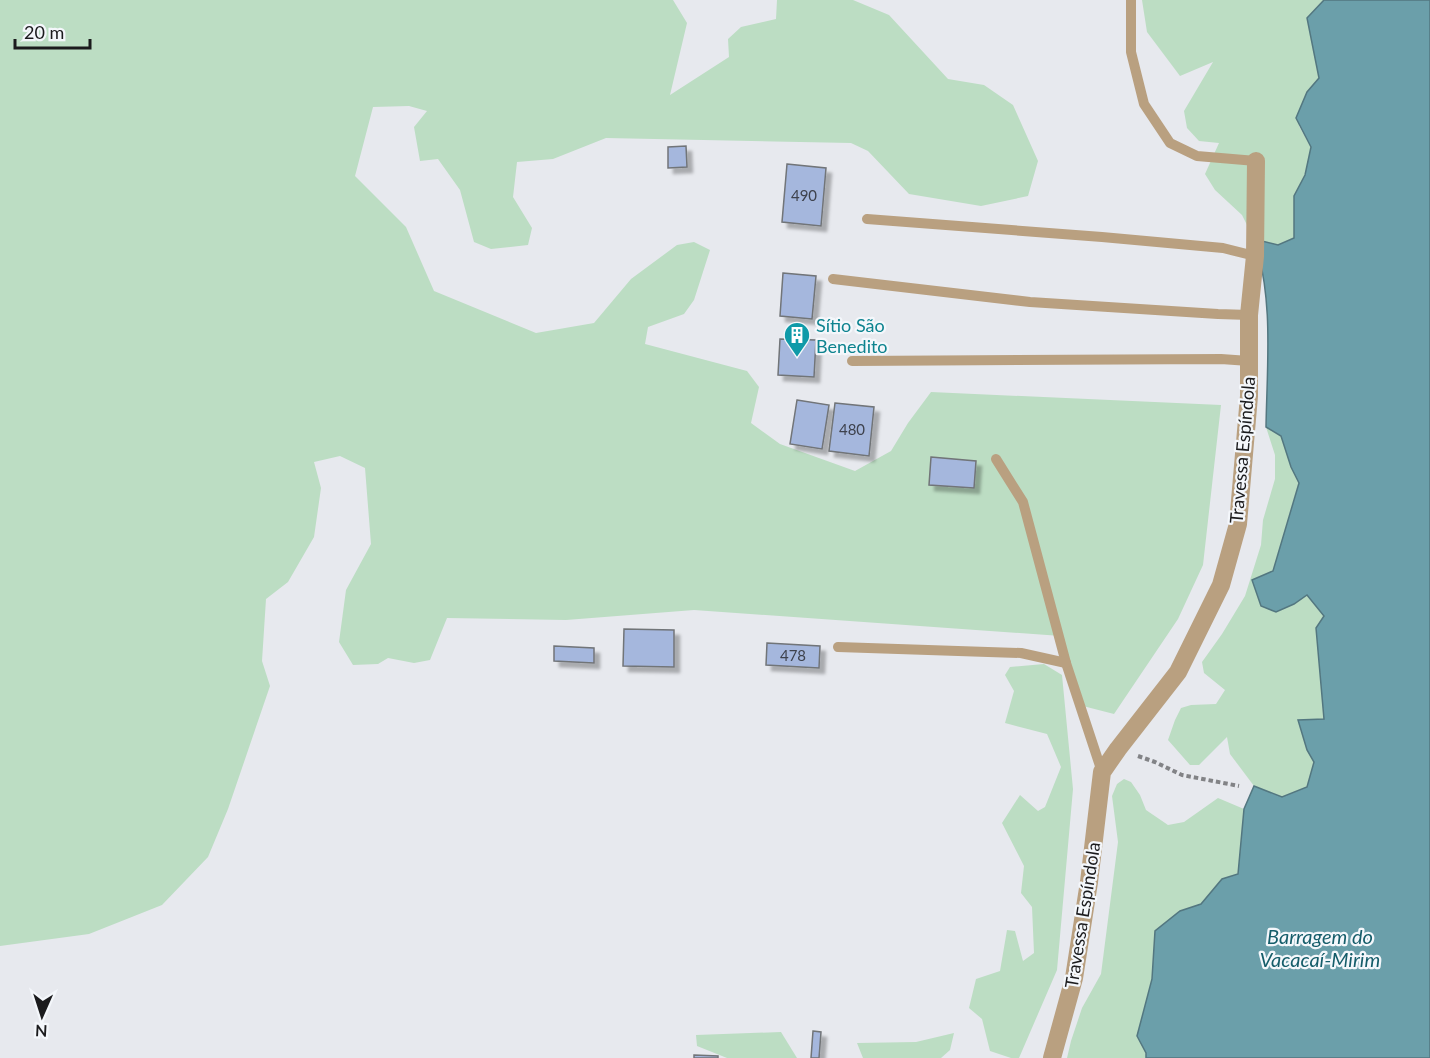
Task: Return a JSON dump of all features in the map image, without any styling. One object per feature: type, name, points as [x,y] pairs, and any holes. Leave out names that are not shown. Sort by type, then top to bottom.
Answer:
[{"type":"street","name":"Travessa Espíndola","points":[[1052,1058],[1074,978],[1089,882],[1102,772],[1178,672],[1221,585],[1238,524],[1249,396],[1249,315],[1255,255],[1256,161]]},
{"type":"lane","points":[[1131,0],[1131,52],[1144,104],[1170,143],[1197,156],[1256,161]]},
{"type":"lane","points":[[867,219],[1223,248],[1255,255]]},
{"type":"lane","points":[[833,279],[1030,302],[1249,315]]},
{"type":"lane","points":[[852,361],[1221,359],[1249,362]]},
{"type":"lane","points":[[996,459],[1023,502],[1066,663],[1102,772]]},
{"type":"lane","points":[[838,647],[1021,653],[1066,663]]},
{"type":"path","points":[[1118,749],[1155,762],[1182,775],[1239,786]]},
{"type":"green space","points":[[0,0],[673,0],[687,23],[670,95],[729,57],[728,39],[741,27],[776,19],[777,0],[853,0],[889,15],[948,79],[984,85],[1013,105],[1038,161],[1028,196],[981,206],[909,194],[868,151],[851,143],[606,138],[553,159],[517,162],[513,197],[532,228],[528,245],[491,249],[474,242],[460,190],[438,159],[420,161],[414,127],[427,111],[409,106],[373,107],[355,176],[406,227],[434,291],[536,333],[594,323],[631,279],[677,245],[694,242],[710,250],[694,300],[684,314],[648,327],[645,344],[747,371],[759,387],[751,423],[780,444],[855,471],[891,451],[931,392],[1221,405],[1203,565],[1178,619],[1114,714],[1079,705],[1061,636],[694,610],[566,620],[447,618],[430,660],[414,663],[388,658],[378,664],[353,665],[339,642],[346,590],[371,544],[365,468],[340,456],[314,462],[321,488],[314,537],[288,582],[266,599],[262,661],[270,686],[228,809],[208,857],[162,905],[89,934],[0,946]]},
{"type":"green space","points":[[1142,0],[1324,0],[1307,19],[1319,78],[1307,92],[1299,126],[1311,147],[1305,175],[1294,196],[1294,238],[1278,245],[1254,239],[1242,215],[1215,190],[1205,174],[1219,143],[1199,141],[1187,128],[1184,111],[1213,62],[1180,76],[1147,32]]},
{"type":"green space","points":[[1266,427],[1281,436],[1291,467],[1299,482],[1273,571],[1252,581],[1261,606],[1294,604],[1307,595],[1324,616],[1316,628],[1324,719],[1298,720],[1307,750],[1314,762],[1307,787],[1282,797],[1254,786],[1230,754],[1227,737],[1199,765],[1190,765],[1168,740],[1181,708],[1191,705],[1216,704],[1225,690],[1204,673],[1202,662],[1245,596],[1261,545],[1263,520],[1275,479],[1275,455]]},
{"type":"green space","points":[[1044,664],[1062,675],[1073,789],[1057,970],[1019,1058],[1011,1058],[990,1051],[982,1019],[969,1008],[976,979],[1000,971],[1007,930],[1015,931],[1023,961],[1034,953],[1032,907],[1021,893],[1024,866],[1002,823],[1020,795],[1038,811],[1045,807],[1061,767],[1047,734],[1005,723],[1014,691],[1005,675],[1010,667]]},
{"type":"green space","points":[[1124,779],[1131,782],[1146,810],[1168,825],[1184,822],[1218,798],[1244,809],[1238,874],[1222,879],[1201,904],[1180,911],[1155,932],[1152,979],[1137,1036],[1146,1053],[1146,1058],[1067,1058],[1082,1008],[1101,974],[1118,842],[1112,796],[1117,784]]},
{"type":"green space","points":[[781,1032],[797,1058],[727,1058],[697,1046],[696,1035]]},
{"type":"green space","points":[[954,1033],[950,1050],[941,1058],[863,1058],[857,1043],[916,1042]]},
{"type":"water","name":"Barragem do Vacacaí-Mirim","points":[[1324,0],[1430,0],[1430,1058],[1146,1058],[1146,1053],[1137,1036],[1152,979],[1155,931],[1180,911],[1201,904],[1222,879],[1238,874],[1244,809],[1254,786],[1282,797],[1307,787],[1314,762],[1307,750],[1298,720],[1324,719],[1316,628],[1324,616],[1307,595],[1276,612],[1261,606],[1252,580],[1273,571],[1299,483],[1281,436],[1266,427],[1267,308],[1260,261],[1254,239],[1278,245],[1294,238],[1294,196],[1305,175],[1311,147],[1296,118],[1307,92],[1319,78],[1307,18]]},
{"type":"building","points":[[686,146],[687,167],[668,168],[668,147]]},
{"type":"building","points":[[787,164],[826,168],[821,226],[782,222]]},
{"type":"building","points":[[783,273],[816,276],[812,319],[780,316]]},
{"type":"building","name":"Sítio São Benedito","points":[[780,339],[816,340],[814,377],[778,375]]},
{"type":"building","points":[[797,400],[829,405],[822,449],[790,444]]},
{"type":"building","points":[[835,403],[874,407],[869,456],[829,451]]},
{"type":"building","points":[[931,457],[976,461],[974,488],[929,485]]},
{"type":"building","points":[[624,629],[674,630],[674,667],[623,666]]},
{"type":"building","points":[[767,643],[820,646],[819,668],[766,665]]},
{"type":"building","points":[[554,646],[594,648],[594,663],[554,661]]},
{"type":"building","points":[[813,1031],[821,1032],[819,1058],[811,1058]]},
{"type":"building","points":[[694,1055],[718,1056],[718,1058],[694,1058]]},
{"type":"place","name":"Sítio São Benedito","points":[[797,358]]}]
